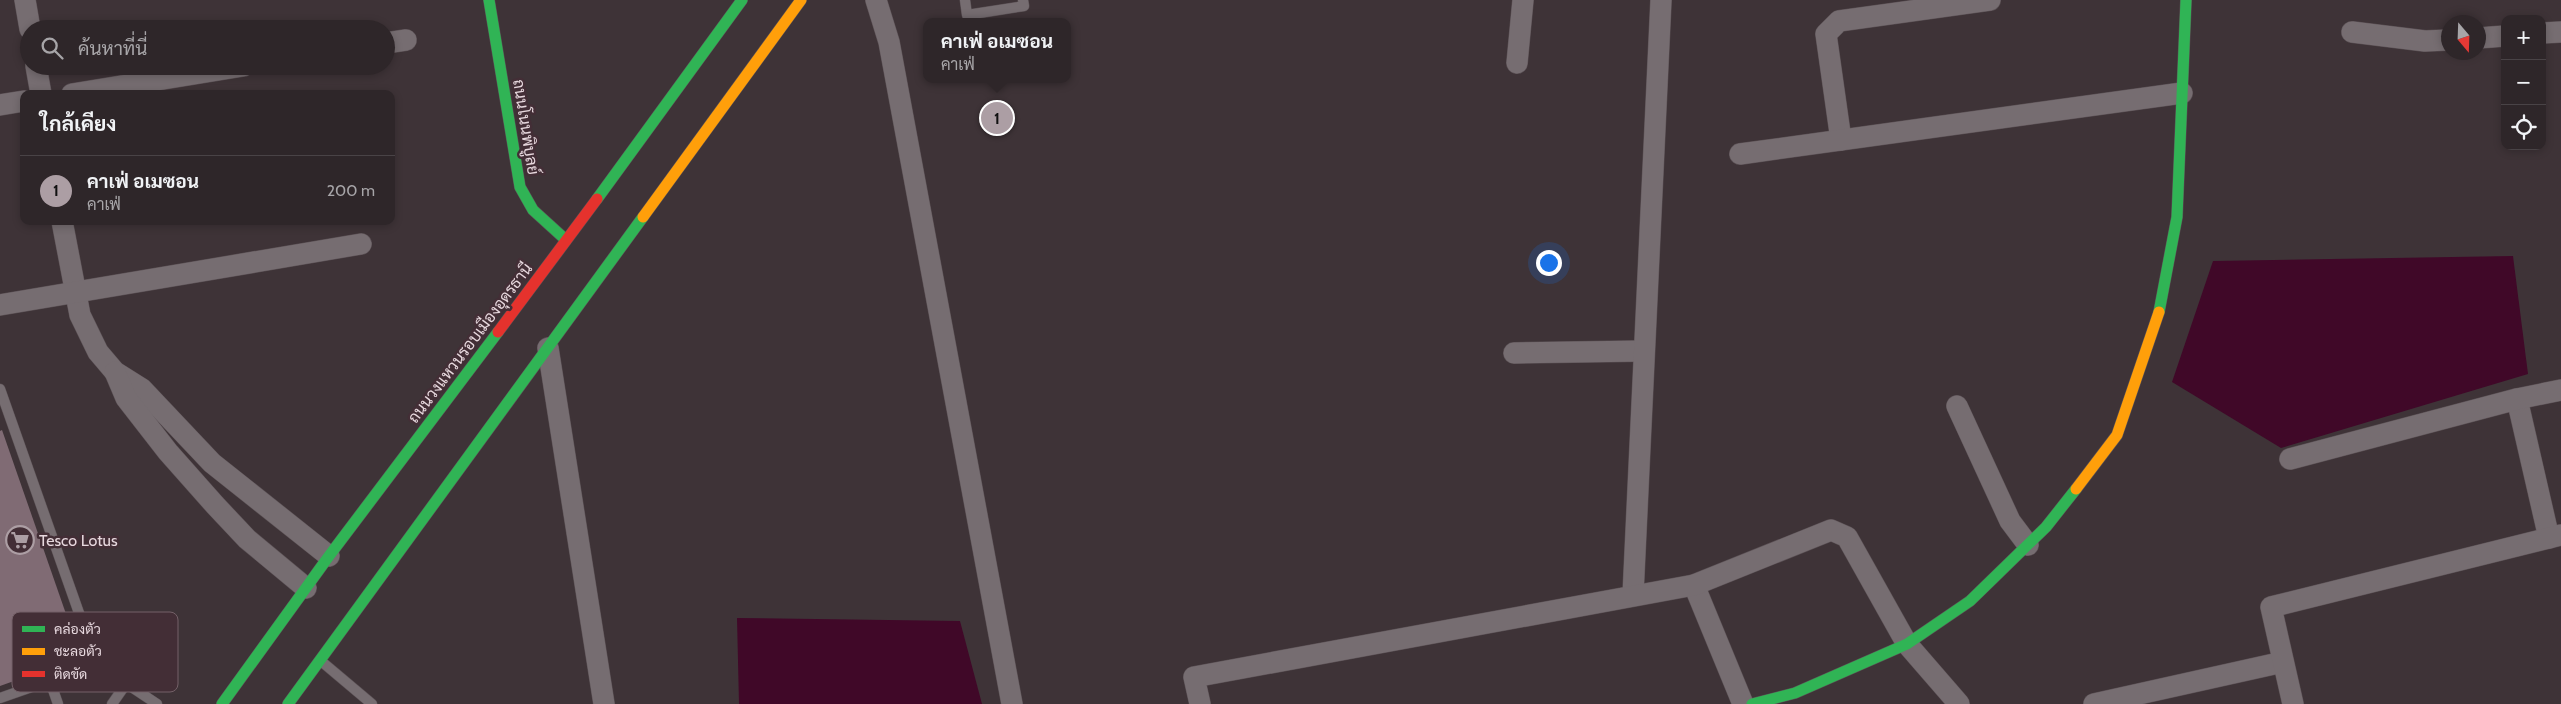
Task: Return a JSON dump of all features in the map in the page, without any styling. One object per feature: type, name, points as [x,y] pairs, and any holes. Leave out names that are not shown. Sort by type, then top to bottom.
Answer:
[{"type":"main road","name":"ถนนโนนพิบูลย์","points":[[489,0],[520,187],[525,201],[534,212],[566,240]]},
{"type":"main road","name":"ถนนวงแหวนรอบเมืองอุดรธานี","points":[[222,704],[329,556],[566,240],[742,0]]},
{"type":"main road","points":[[288,704],[801,0]]},
{"type":"main road","points":[[1752,704],[1795,693],[1907,644],[1970,602],[2046,527],[2117,436],[2158,321],[2177,217],[2186,0]]},
{"type":"street","points":[[25,0],[28,20]]},
{"type":"street","points":[[876,0],[889,42],[1012,704]]},
{"type":"street","points":[[1517,63],[1523,0]]},
{"type":"street","points":[[1633,595],[1661,0]]},
{"type":"street","points":[[1841,140],[1826,34],[1838,21],[1913,5],[1990,0]]},
{"type":"street","points":[[2352,32],[2425,41],[2441,40]]},
{"type":"street","points":[[2546,33],[2561,32]]},
{"type":"street","points":[[2486,37],[2501,36]]},
{"type":"street","points":[[38,75],[40,90]]},
{"type":"street","points":[[96,90],[188,75]]},
{"type":"street","points":[[1740,154],[2182,93]]},
{"type":"street","points":[[0,105],[20,102]]},
{"type":"street","points":[[63,225],[80,315],[98,352],[115,372],[126,398],[247,539],[306,588]]},
{"type":"street","points":[[0,305],[361,244]]},
{"type":"street","points":[[548,348],[604,704]]},
{"type":"street","points":[[1514,353],[1643,351]]},
{"type":"street","points":[[115,372],[142,389],[212,464],[329,556]]},
{"type":"street","points":[[2290,458],[2517,399],[2561,390]]},
{"type":"street","points":[[2293,704],[2272,607],[2555,536],[2517,399]]},
{"type":"street","points":[[1956,406],[2010,521],[2028,545]]},
{"type":"street","points":[[1200,704],[1194,677],[1694,585],[1831,530],[1847,537],[1907,644],[1959,704]]},
{"type":"street","points":[[1694,585],[1743,704]]},
{"type":"street","points":[[2094,704],[2284,662]]},
{"type":"lane","points":[[964,0],[967,15],[1024,6],[1023,0]]},
{"type":"lane","points":[[0,389],[79,612]]},
{"type":"lane","points":[[320,660],[372,704]]},
{"type":"lane","points":[[1,700],[22,692]]},
{"type":"lane","points":[[54,692],[58,704]]},
{"type":"lane","points":[[112,704],[120,692]]},
{"type":"lane","points":[[138,692],[157,704]]},
{"type":"shaded area","points":[[2513,256],[2528,374],[2281,448],[2172,382],[2213,261]]},
{"type":"shaded area","points":[[737,618],[960,621],[982,704],[739,704]]},
{"type":"building","name":"Tesco Lotus","points":[[2,430],[65,612],[12,612],[12,682],[0,686],[0,431]]},
{"type":"traffic: fast","points":[[489,0],[520,187],[533,210],[566,240]]},
{"type":"traffic: fast","points":[[597,199],[742,0]]},
{"type":"traffic: fast","points":[[2159,312],[2177,217],[2186,0]]},
{"type":"traffic: fast","points":[[288,704],[643,217]]},
{"type":"traffic: fast","points":[[222,704],[329,556],[498,332]]},
{"type":"traffic: fast","points":[[1752,704],[1795,693],[1907,644],[1970,601],[2046,527],[2076,489]]},
{"type":"traffic: slow","points":[[643,217],[801,0]]},
{"type":"traffic: slow","points":[[2076,489],[2117,435],[2159,312]]},
{"type":"traffic: jam","points":[[498,332],[597,199]]},
{"type":"place","name":"คาเฟ่ อเมซอน","points":[[997,118]]},
{"type":"place","name":"Tesco Lotus","points":[[20,540]]}]
